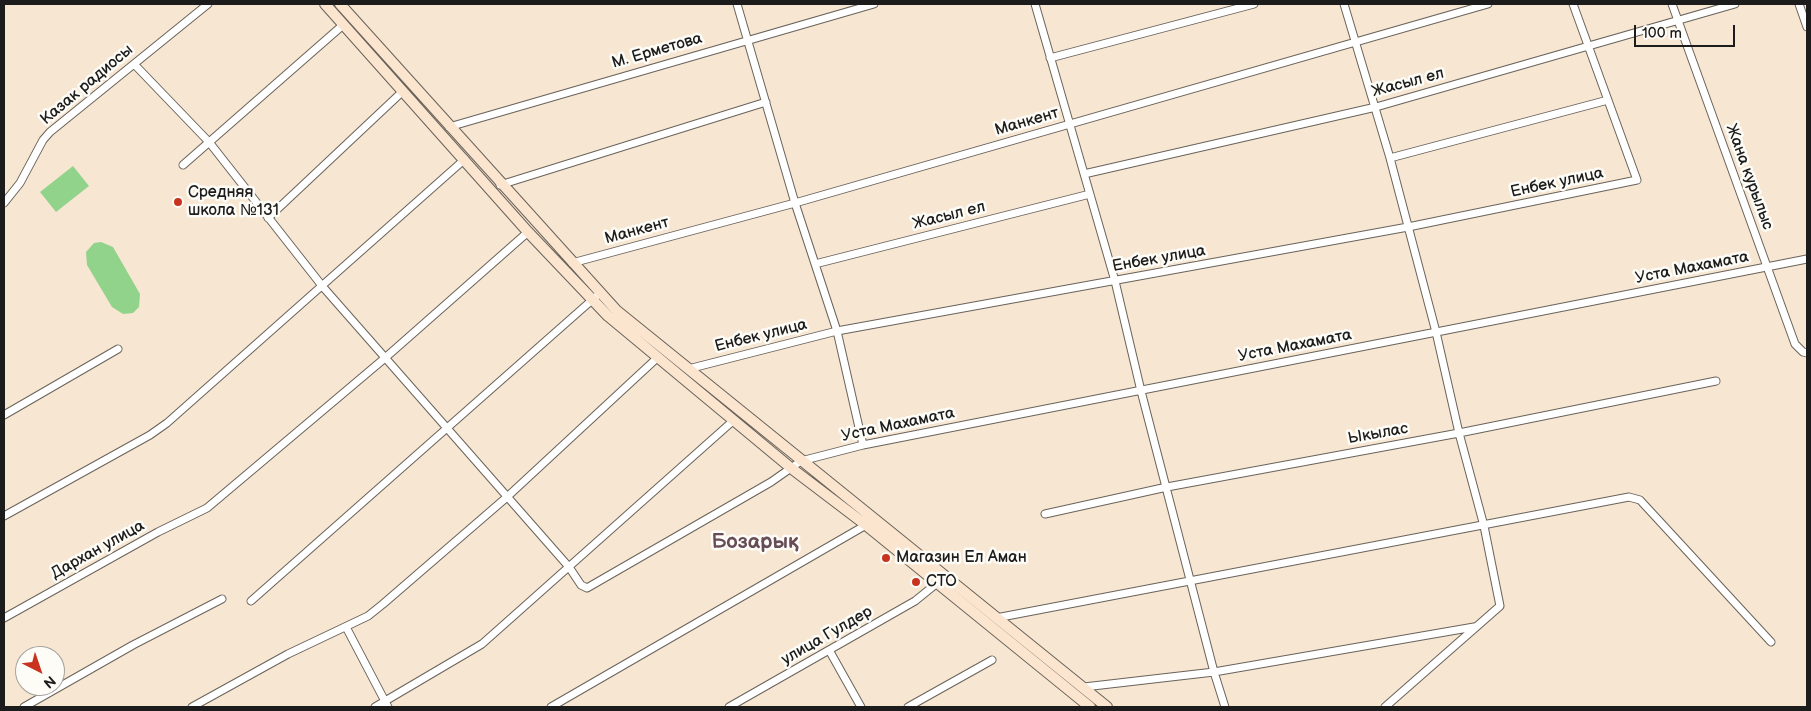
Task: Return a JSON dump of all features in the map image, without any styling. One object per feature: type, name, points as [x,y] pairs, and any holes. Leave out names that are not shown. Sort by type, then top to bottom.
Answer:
[{"type":"main road","points":[[324,4],[402,92],[449,127],[616,311],[1107,707]]},
{"type":"main road","points":[[340,4],[431,114],[464,159],[528,232],[592,300],[656,359],[734,420],[790,468],[866,526],[1083,705]]},
{"type":"street","name":"Казак радиосы","points":[[4,203],[20,183],[43,140],[208,4]]},
{"type":"street","points":[[737,4],[795,203],[837,331],[863,444]]},
{"type":"street","name":"М. Ерметова","points":[[449,127],[874,4]]},
{"type":"street","points":[[1035,4],[1115,281],[1141,391],[1214,672],[1225,707]]},
{"type":"street","points":[[1050,58],[1254,4]]},
{"type":"street","points":[[1344,4],[1376,107],[1436,332],[1459,433],[1484,526],[1500,606],[1385,707]]},
{"type":"street","name":"Манкент","points":[[572,263],[795,203],[1488,4]]},
{"type":"street","points":[[1390,158],[1608,100],[1573,4]]},
{"type":"street","name":"Жана курылыс","points":[[1672,4],[1795,344],[1803,352],[1807,353]]},
{"type":"street","name":"Жасыл ел","points":[[1084,174],[1376,107],[1736,4]]},
{"type":"street","points":[[1799,4],[1807,27]]},
{"type":"street","points":[[183,165],[343,25]]},
{"type":"street","points":[[134,64],[208,142],[323,287],[569,567]]},
{"type":"street","points":[[268,218],[402,92]]},
{"type":"street","name":"Енбек улица","points":[[688,370],[837,331],[1408,227],[1637,180],[1608,100]]},
{"type":"street","points":[[500,185],[766,102]]},
{"type":"street","points":[[4,516],[150,435],[167,423],[323,287],[464,159]]},
{"type":"street","name":"Жасыл ел","points":[[815,264],[1090,194]]},
{"type":"street","name":"Дархан улица","points":[[4,618],[158,532],[207,508],[385,358],[528,232]]},
{"type":"street","name":"Уста Махамата","points":[[569,567],[581,585],[589,588],[771,482],[801,461],[863,444],[1807,259]]},
{"type":"street","points":[[251,601],[600,293]]},
{"type":"street","points":[[4,415],[118,349]]},
{"type":"street","points":[[192,707],[288,654],[346,627],[384,604],[507,497],[656,359]]},
{"type":"street","name":"Ыкылас","points":[[1045,514],[1167,487],[1459,433],[1716,381]]},
{"type":"street","points":[[375,707],[386,705],[482,644],[734,420]]},
{"type":"street","points":[[996,618],[1629,497],[1640,500],[1771,642]]},
{"type":"street","points":[[551,707],[866,526]]},
{"type":"street","name":"улица Гулдер","points":[[729,707],[915,601],[936,584]]},
{"type":"street","points":[[24,707],[133,645],[222,599]]},
{"type":"street","points":[[346,627],[386,705]]},
{"type":"street","points":[[1084,688],[1214,672],[1475,627]]},
{"type":"street","points":[[829,650],[861,707]]},
{"type":"street","points":[[908,707],[992,660]]},
{"type":"green space","points":[[73,166],[89,186],[56,212],[40,192]]},
{"type":"green space","points":[[101,242],[113,247],[140,294],[139,307],[133,313],[123,314],[112,307],[87,265],[86,252],[94,243]]},
{"type":"place","name":"Средняя школа №131","points":[[178,202]]},
{"type":"place","name":"Магазин Ел Аман","points":[[886,558]]},
{"type":"place","name":"СТО","points":[[916,582]]},
{"type":"district","name":"Бозарық","points":[[755,543]]}]
